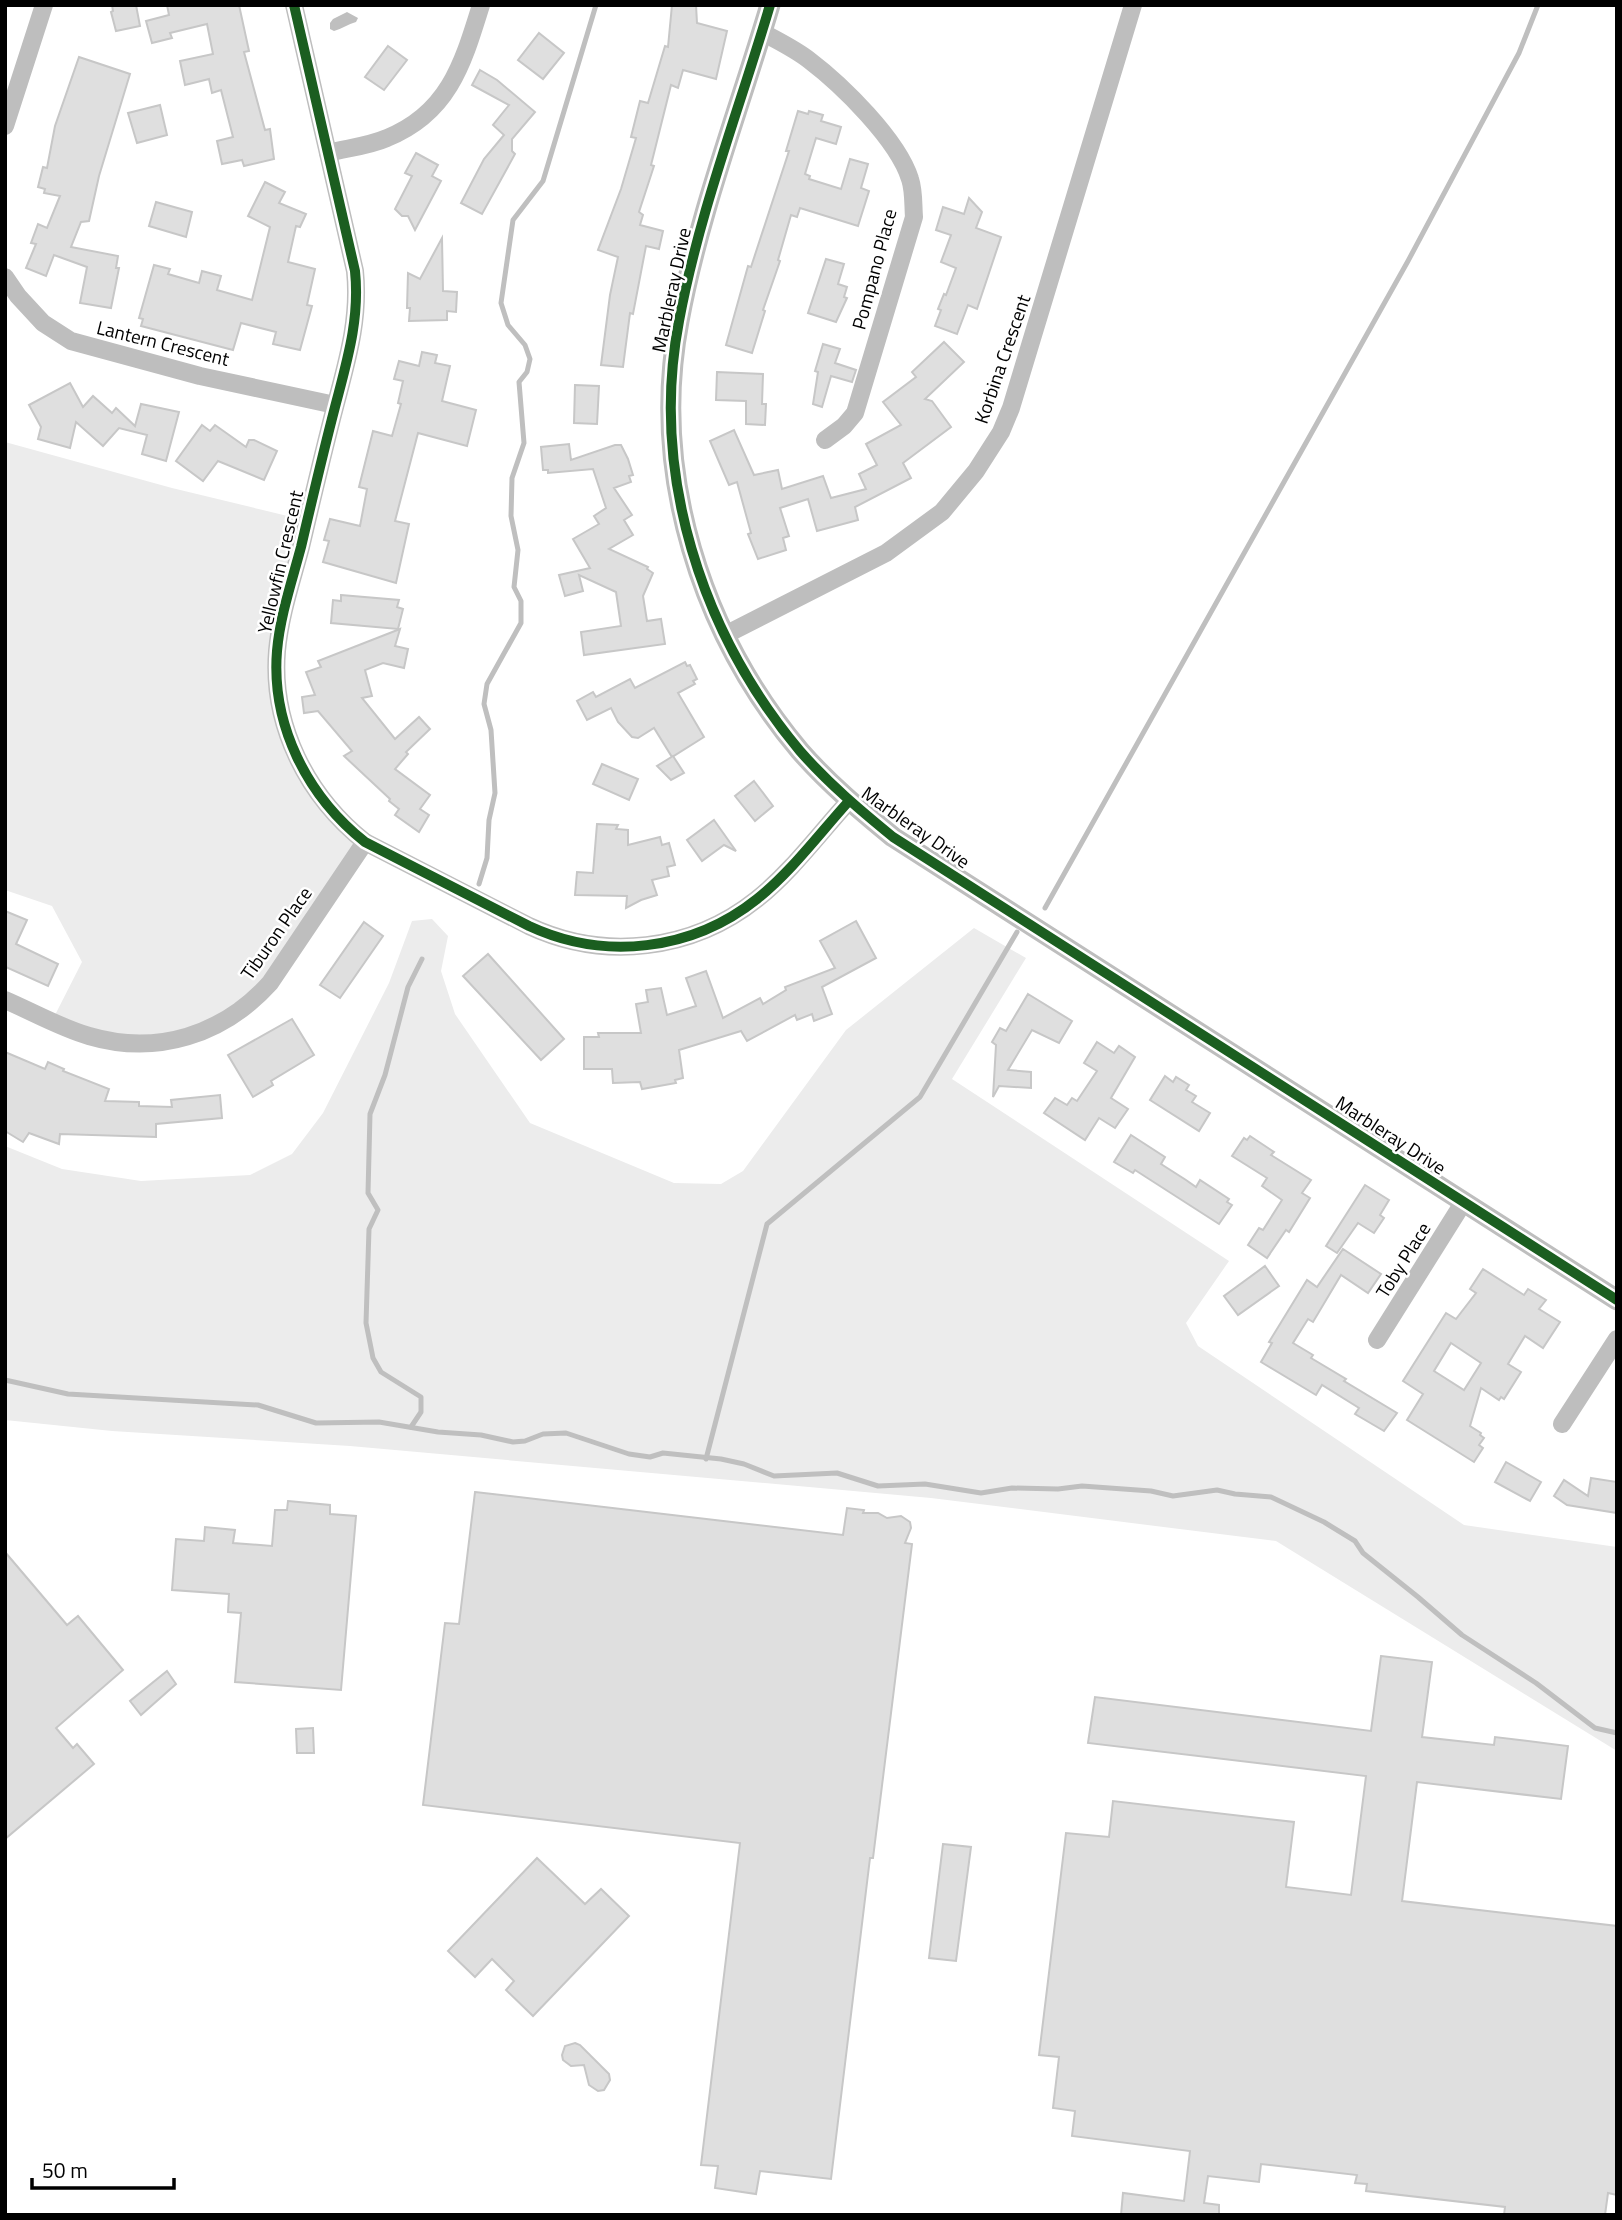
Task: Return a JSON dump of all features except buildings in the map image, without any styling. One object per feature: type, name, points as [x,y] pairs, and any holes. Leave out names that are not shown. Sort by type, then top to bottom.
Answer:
[{"type":"street","points":[[5,126],[44,5]]},
{"type":"street","name":"Yellowfin Crescent","points":[[294,5],[355,271],[358,296],[350,353],[335,405],[277,650],[279,705],[299,762],[328,807],[342,824],[365,842],[529,926],[555,937],[604,947],[639,947],[671,943],[734,916],[780,879],[849,801]]},
{"type":"street","points":[[328,153],[386,139],[429,111],[447,93],[458,74],[481,5]]},
{"type":"street","name":"Marbleray Drive","points":[[770,5],[690,269],[678,322],[673,376],[671,429],[681,508],[693,554],[725,635],[744,673],[800,751],[849,801],[893,836],[1617,1300]]},
{"type":"street","name":"Korbina Crescent","points":[[725,635],[895,547],[942,512],[976,471],[1001,432],[1011,408],[1133,5]]},
{"type":"street","name":"Pompano Place","points":[[762,32],[808,59],[863,110],[900,157],[911,180],[914,217],[855,413],[844,426],[825,440]]},
{"type":"street","name":"Lantern Crescent","points":[[5,276],[18,296],[43,323],[71,341],[200,376],[335,405]]},
{"type":"street","name":"Tiburon Place","points":[[5,1000],[87,1036],[114,1042],[161,1042],[210,1030],[255,1000],[270,983],[365,842]]},
{"type":"street","name":"Toby Place","points":[[1377,1340],[1463,1203]]},
{"type":"street","points":[[1562,1424],[1617,1339]]},
{"type":"shaded area","points":[[347,12],[358,18],[356,22],[334,31],[330,29],[333,19]]},
{"type":"shaded area","points":[[5,442],[172,488],[304,520],[281,623],[284,733],[361,842],[267,983],[233,1014],[136,1043],[54,1017],[82,962],[52,906],[5,890]]},
{"type":"shaded area","points":[[432,919],[448,936],[441,971],[455,1014],[530,1123],[674,1183],[721,1184],[743,1171],[846,1030],[974,928],[1026,958],[952,1079],[1229,1261],[1186,1323],[1198,1346],[1464,1525],[1617,1547],[1617,1751],[1276,1541],[931,1498],[350,1446],[112,1431],[5,1420],[5,1146],[62,1169],[141,1181],[250,1175],[292,1154],[323,1113],[389,983],[412,921]]},
{"type":"waterway","points":[[479,884],[487,858],[489,820],[495,793],[491,730],[484,704],[487,684],[521,623],[521,601],[514,587],[518,550],[511,516],[512,478],[524,443],[519,382],[527,372],[530,359],[525,345],[508,325],[501,303],[513,220],[543,181],[596,5]]},
{"type":"waterway","points":[[1045,908],[1408,261],[1519,53],[1538,5]]},
{"type":"waterway","points":[[706,1459],[767,1224],[920,1097],[1017,932]]},
{"type":"waterway","points":[[411,1427],[421,1412],[421,1397],[381,1372],[373,1358],[366,1323],[369,1229],[378,1210],[368,1193],[370,1114],[385,1075],[408,987],[422,959]]},
{"type":"waterway","points":[[5,1380],[68,1394],[258,1405],[316,1423],[379,1422],[438,1432],[481,1435],[513,1442],[525,1441],[543,1434],[566,1433],[629,1454],[650,1457],[663,1453],[721,1459],[744,1464],[774,1476],[837,1473],[878,1486],[925,1484],[981,1493],[1012,1488],[1058,1489],[1082,1486],[1151,1491],[1173,1496],[1217,1490],[1271,1497],[1324,1522],[1355,1541],[1363,1553],[1462,1635],[1536,1683],[1595,1728],[1617,1733]]},
{"type":"cycle path","points":[[294,5],[355,271],[356,289],[348,356],[284,612],[277,651],[280,706],[287,732],[310,781],[344,824],[365,842],[529,926],[587,944],[617,947],[676,940],[732,917],[782,877],[849,801]]},
{"type":"cycle path","points":[[770,5],[697,241],[679,321],[672,378],[672,436],[678,493],[692,549],[711,603],[735,655],[765,705],[811,763],[893,837],[1617,1300]]}]
